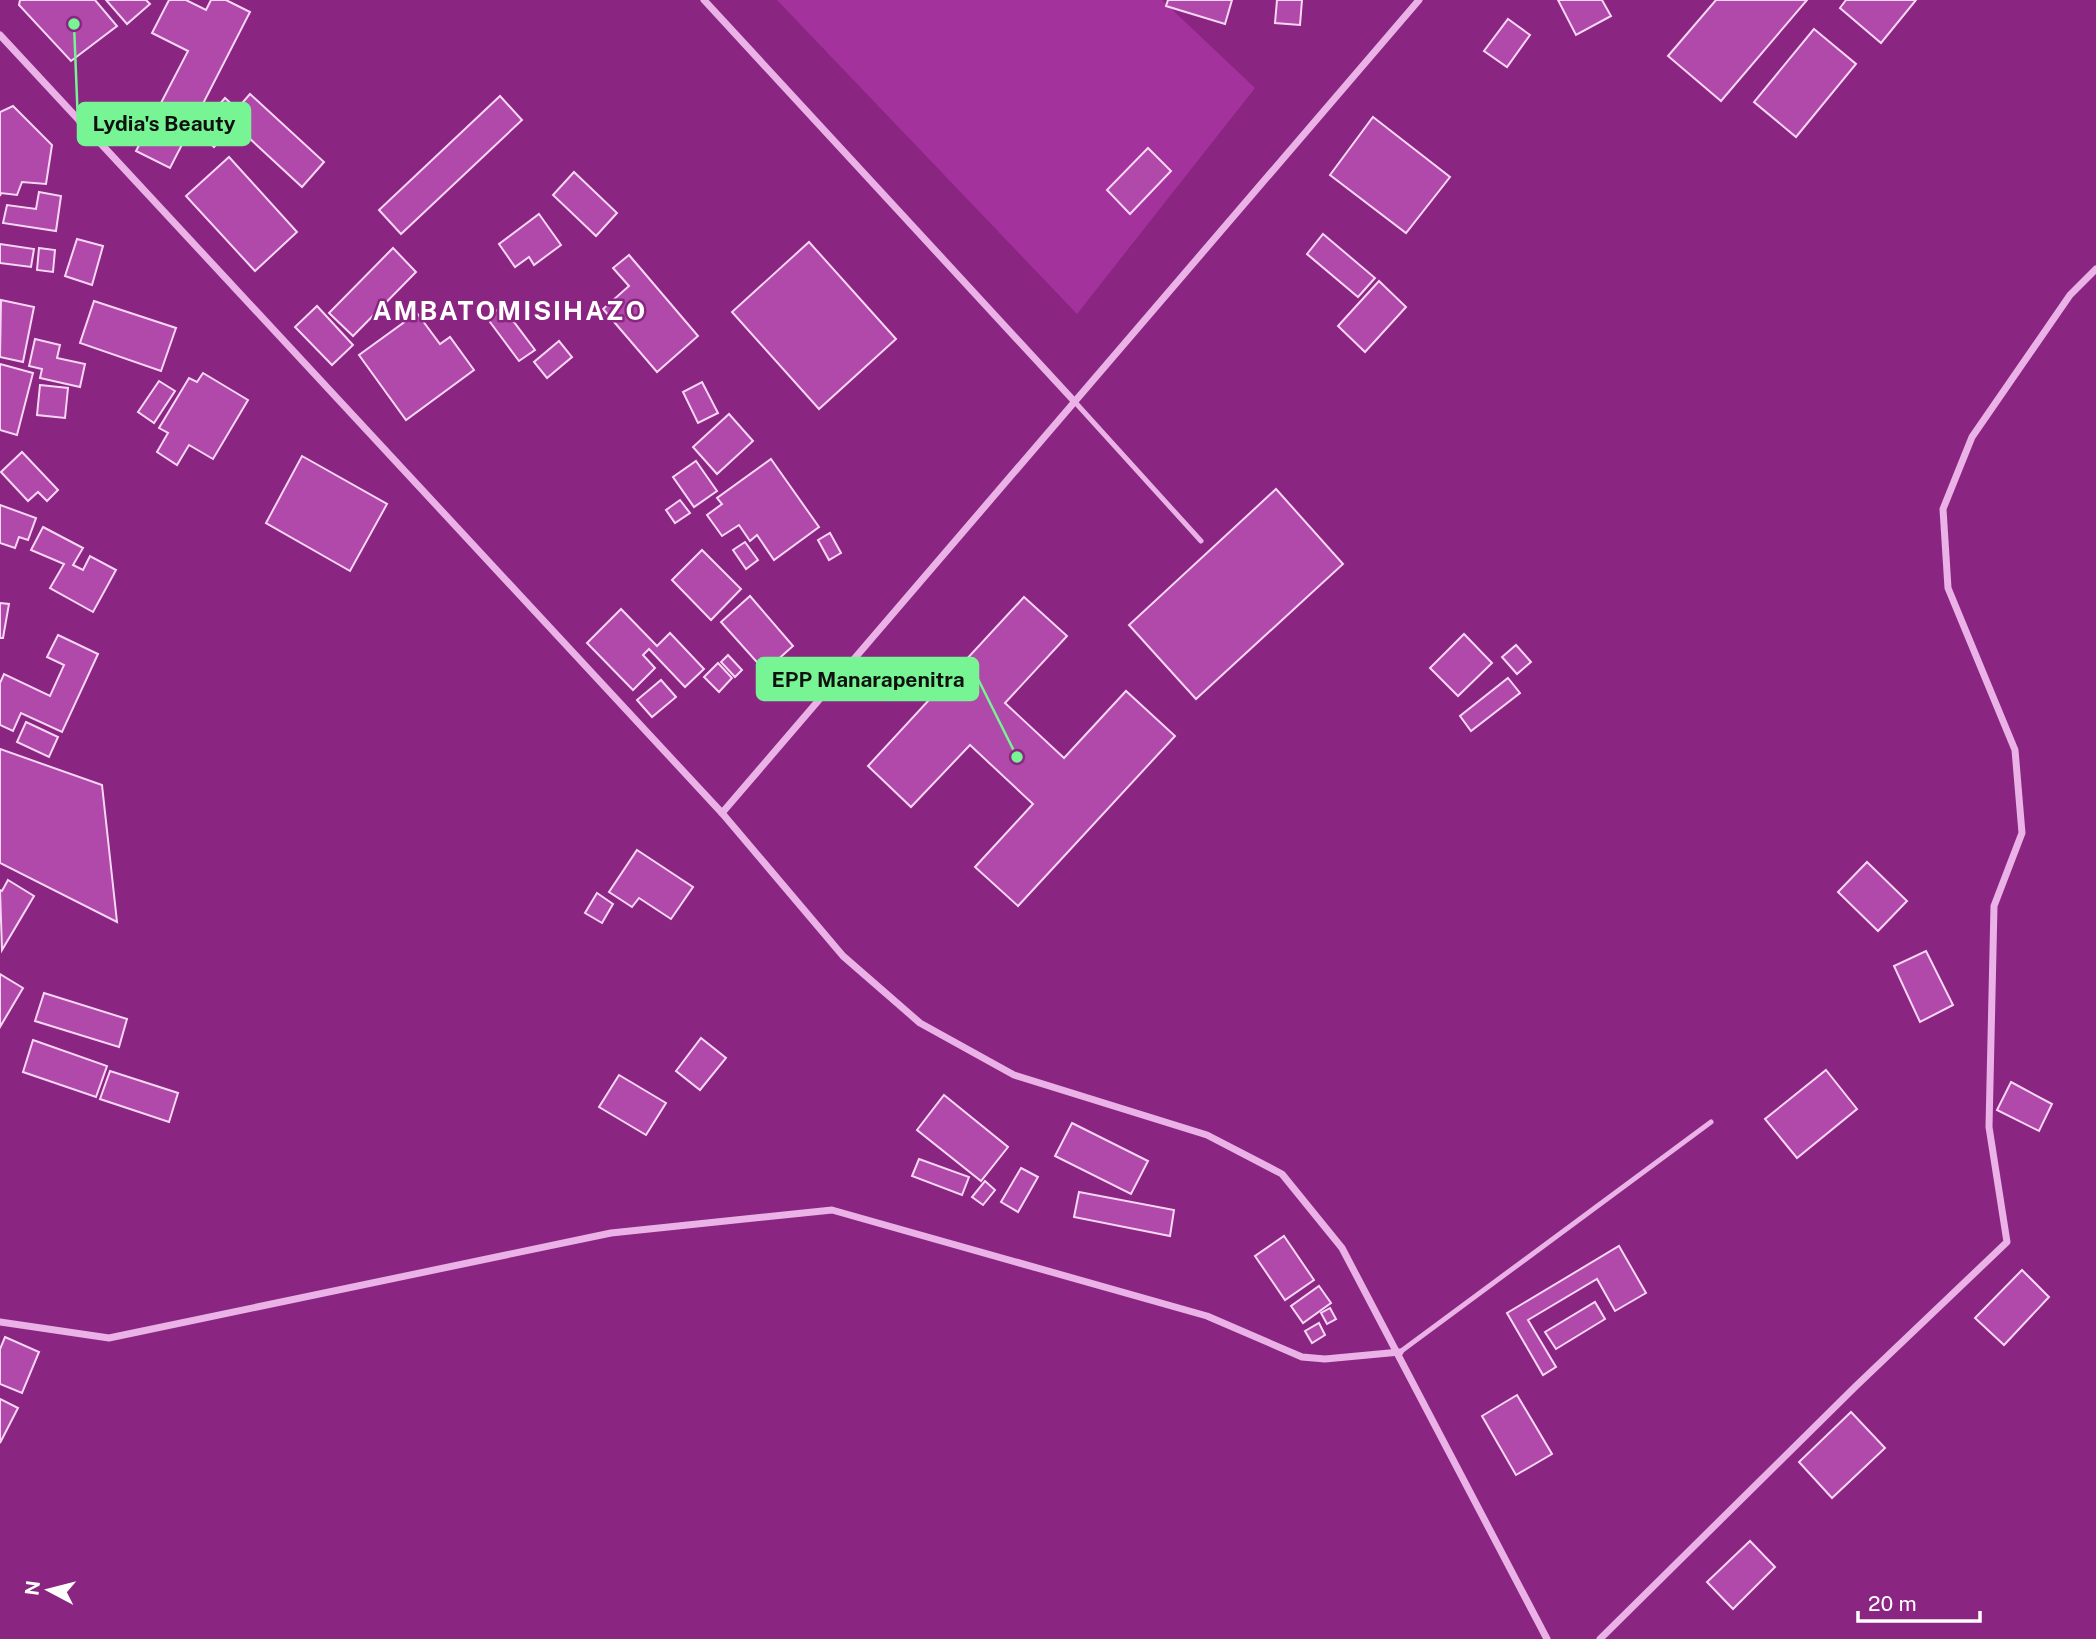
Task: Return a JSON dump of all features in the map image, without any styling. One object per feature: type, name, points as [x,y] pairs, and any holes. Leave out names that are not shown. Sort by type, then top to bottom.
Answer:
[{"type":"street","points":[[704,0],[1074,401]]},
{"type":"street","points":[[722,813],[1419,0]]},
{"type":"street","points":[[0,34],[722,813],[843,956],[920,1023],[1014,1075],[1207,1135],[1282,1174],[1342,1248],[1400,1352],[1547,1639]]},
{"type":"street","points":[[1600,1639],[1856,1386],[2007,1242],[1989,1127],[1994,906],[2022,833],[2015,750],[1948,588],[1943,509],[1972,437],[2070,295],[2096,270]]},
{"type":"street","points":[[0,1322],[109,1338],[611,1233],[832,1210],[1207,1316],[1302,1357],[1325,1359],[1400,1352]]},
{"type":"lane","points":[[1074,401],[1201,541]]},
{"type":"lane","points":[[1400,1352],[1711,1122]]},
{"type":"shaded area","points":[[777,0],[1162,0],[1255,88],[1077,314]]},
{"type":"building","points":[[20,0],[95,0],[117,26],[71,61],[19,5]]},
{"type":"building","points":[[106,0],[146,0],[150,4],[127,24]]},
{"type":"building","points":[[169,0],[186,0],[206,10],[211,0],[226,0],[250,12],[170,168],[136,151],[188,51],[152,33]]},
{"type":"building","points":[[1168,0],[1232,0],[1225,24],[1166,6]]},
{"type":"building","points":[[1277,0],[1302,0],[1300,25],[1275,23]]},
{"type":"building","points":[[1558,0],[1602,0],[1611,16],[1576,35]]},
{"type":"building","points":[[1716,0],[1807,0],[1721,101],[1668,56]]},
{"type":"building","points":[[1846,0],[1916,0],[1881,43],[1840,8]]},
{"type":"building","points":[[1508,19],[1530,35],[1507,67],[1484,51]]},
{"type":"building","points":[[1814,29],[1856,64],[1796,137],[1754,102]]},
{"type":"building","points":[[250,94],[324,162],[302,187],[234,124],[214,147],[196,131],[225,98],[237,109]]},
{"type":"building","points":[[500,96],[522,120],[401,234],[379,210]]},
{"type":"building","points":[[13,106],[52,145],[46,184],[22,182],[17,195],[1,193],[0,196],[0,112]]},
{"type":"building","points":[[1373,117],[1450,177],[1406,233],[1330,175]]},
{"type":"building","points":[[1148,148],[1171,171],[1130,214],[1107,190]]},
{"type":"building","points":[[229,157],[297,232],[255,271],[186,196]]},
{"type":"building","points":[[574,172],[617,213],[596,236],[553,195]]},
{"type":"building","points":[[39,192],[61,196],[56,231],[3,223],[7,205],[36,209]]},
{"type":"building","points":[[539,214],[561,245],[534,265],[529,257],[515,267],[499,244]]},
{"type":"building","points":[[1323,234],[1375,278],[1358,297],[1307,254]]},
{"type":"building","points":[[77,239],[103,246],[92,285],[65,276]]},
{"type":"building","points":[[809,242],[896,339],[819,409],[732,312]]},
{"type":"building","points":[[0,244],[34,249],[31,267],[0,263]]},
{"type":"building","points":[[39,248],[55,250],[53,272],[37,270]]},
{"type":"building","points":[[393,248],[416,272],[353,336],[329,313]]},
{"type":"building","points":[[629,255],[698,336],[657,372],[603,309],[629,286],[613,268]]},
{"type":"building","points":[[1379,281],[1406,307],[1365,352],[1338,326]]},
{"type":"building","points":[[1,300],[34,307],[23,362],[0,357]]},
{"type":"building","points":[[94,301],[176,328],[161,371],[80,343]]},
{"type":"building","points":[[317,306],[353,345],[332,365],[295,327]]},
{"type":"building","points":[[502,306],[535,350],[519,361],[487,318]]},
{"type":"building","points":[[417,313],[440,344],[450,337],[474,370],[406,420],[359,355]]},
{"type":"building","points":[[35,339],[60,345],[57,358],[85,364],[80,387],[40,378],[42,369],[29,366]]},
{"type":"building","points":[[559,341],[572,357],[547,378],[534,362]]},
{"type":"building","points":[[0,364],[33,373],[17,435],[0,430]]},
{"type":"building","points":[[203,373],[248,400],[213,459],[189,445],[177,465],[157,452],[168,433],[159,428],[189,378],[197,382]]},
{"type":"building","points":[[159,381],[175,391],[154,423],[138,412]]},
{"type":"building","points":[[702,382],[718,413],[698,423],[683,392]]},
{"type":"building","points":[[40,385],[68,388],[65,418],[37,415]]},
{"type":"building","points":[[729,414],[753,441],[717,474],[693,447]]},
{"type":"building","points":[[22,452],[58,490],[47,501],[38,492],[28,501],[1,472]]},
{"type":"building","points":[[302,456],[387,504],[350,571],[266,523]]},
{"type":"building","points":[[771,459],[819,527],[774,560],[757,535],[750,541],[739,525],[722,536],[707,515],[722,504],[717,498]]},
{"type":"building","points":[[696,461],[717,491],[694,507],[673,477]]},
{"type":"building","points":[[1276,489],[1343,564],[1196,699],[1129,625]]},
{"type":"building","points":[[680,500],[690,513],[675,523],[666,510]]},
{"type":"building","points":[[0,505],[36,518],[28,540],[19,537],[15,548],[0,543]]},
{"type":"building","points":[[43,527],[83,548],[73,565],[83,570],[90,556],[116,570],[93,612],[50,588],[64,564],[31,550]]},
{"type":"building","points":[[830,533],[841,553],[829,560],[818,540]]},
{"type":"building","points":[[745,542],[758,560],[746,569],[733,550]]},
{"type":"building","points":[[702,550],[741,589],[711,620],[672,580]]},
{"type":"building","points":[[750,596],[793,646],[765,671],[721,622]]},
{"type":"building","points":[[1024,597],[1067,636],[1005,703],[1064,758],[1126,691],[1175,736],[1018,906],[975,867],[1033,804],[970,745],[911,807],[868,766]]},
{"type":"building","points":[[0,603],[9,604],[3,638],[0,638]]},
{"type":"building","points":[[621,609],[657,646],[670,633],[704,669],[685,687],[649,649],[643,655],[655,668],[633,690],[587,643]]},
{"type":"building","points":[[1464,634],[1492,663],[1458,696],[1430,668]]},
{"type":"building","points":[[58,635],[98,654],[62,732],[21,713],[13,731],[0,725],[0,683],[4,674],[50,696],[64,665],[47,657]]},
{"type":"building","points":[[1516,645],[1531,662],[1517,674],[1502,657]]},
{"type":"building","points":[[728,655],[742,670],[735,677],[721,662]]},
{"type":"building","points":[[718,663],[732,678],[719,692],[704,677]]},
{"type":"building","points":[[1508,678],[1520,693],[1471,731],[1460,716]]},
{"type":"building","points":[[661,680],[676,697],[652,717],[637,700]]},
{"type":"building","points":[[26,722],[58,737],[49,757],[17,742]]},
{"type":"building","points":[[0,749],[102,785],[117,922],[0,863]]},
{"type":"building","points":[[637,850],[693,887],[671,919],[639,898],[632,907],[609,892]]},
{"type":"building","points":[[1867,862],[1907,901],[1878,931],[1838,892]]},
{"type":"building","points":[[8,880],[34,896],[2,950],[0,890],[2,891]]},
{"type":"building","points":[[597,893],[613,904],[602,923],[585,913]]},
{"type":"building","points":[[1926,951],[1953,1005],[1920,1022],[1894,966]]},
{"type":"building","points":[[0,974],[23,988],[0,1027]]},
{"type":"building","points":[[44,993],[127,1019],[119,1047],[35,1021]]},
{"type":"building","points":[[701,1038],[726,1058],[700,1090],[676,1071]]},
{"type":"building","points":[[33,1040],[107,1066],[96,1097],[23,1072]]},
{"type":"building","points":[[1826,1070],[1857,1109],[1797,1158],[1765,1119]]},
{"type":"building","points":[[110,1071],[178,1093],[169,1122],[100,1099]]},
{"type":"building","points":[[619,1075],[666,1103],[646,1135],[599,1107]]},
{"type":"building","points":[[2011,1082],[2052,1104],[2039,1131],[1997,1110]]},
{"type":"building","points":[[944,1095],[1008,1147],[981,1181],[917,1130]]},
{"type":"building","points":[[1072,1123],[1148,1161],[1131,1194],[1055,1156]]},
{"type":"building","points":[[919,1159],[969,1177],[962,1195],[912,1176]]},
{"type":"building","points":[[1021,1168],[1038,1177],[1018,1212],[1001,1202]]},
{"type":"building","points":[[985,1181],[995,1190],[983,1205],[972,1197]]},
{"type":"building","points":[[1079,1192],[1174,1210],[1170,1236],[1074,1217]]},
{"type":"building","points":[[1284,1236],[1314,1280],[1285,1300],[1255,1256]]},
{"type":"building","points":[[1619,1246],[1646,1293],[1615,1311],[1597,1279],[1528,1320],[1556,1367],[1543,1375],[1507,1313]]},
{"type":"building","points":[[2022,1270],[2049,1297],[2004,1345],[1975,1318]]},
{"type":"building","points":[[1319,1286],[1331,1303],[1303,1323],[1291,1306]]},
{"type":"building","points":[[1595,1302],[1605,1319],[1556,1349],[1545,1332]]},
{"type":"building","points":[[1330,1308],[1336,1319],[1327,1324],[1321,1313]]},
{"type":"building","points":[[1319,1323],[1325,1335],[1312,1343],[1305,1331]]},
{"type":"building","points":[[5,1337],[39,1352],[22,1393],[0,1384],[0,1349]]},
{"type":"building","points":[[1517,1395],[1552,1454],[1516,1475],[1482,1416]]},
{"type":"building","points":[[0,1399],[18,1408],[0,1443]]},
{"type":"building","points":[[1851,1412],[1885,1448],[1832,1498],[1799,1462]]},
{"type":"building","points":[[1750,1541],[1775,1567],[1733,1609],[1707,1582]]},
{"type":"place","name":"Lydia's Beauty","points":[[74,24]]},
{"type":"place","name":"EPP Manarapenitra","points":[[1017,757]]},
{"type":"district","name":"AMBATOMISIHAZO","points":[[510,311]]}]
